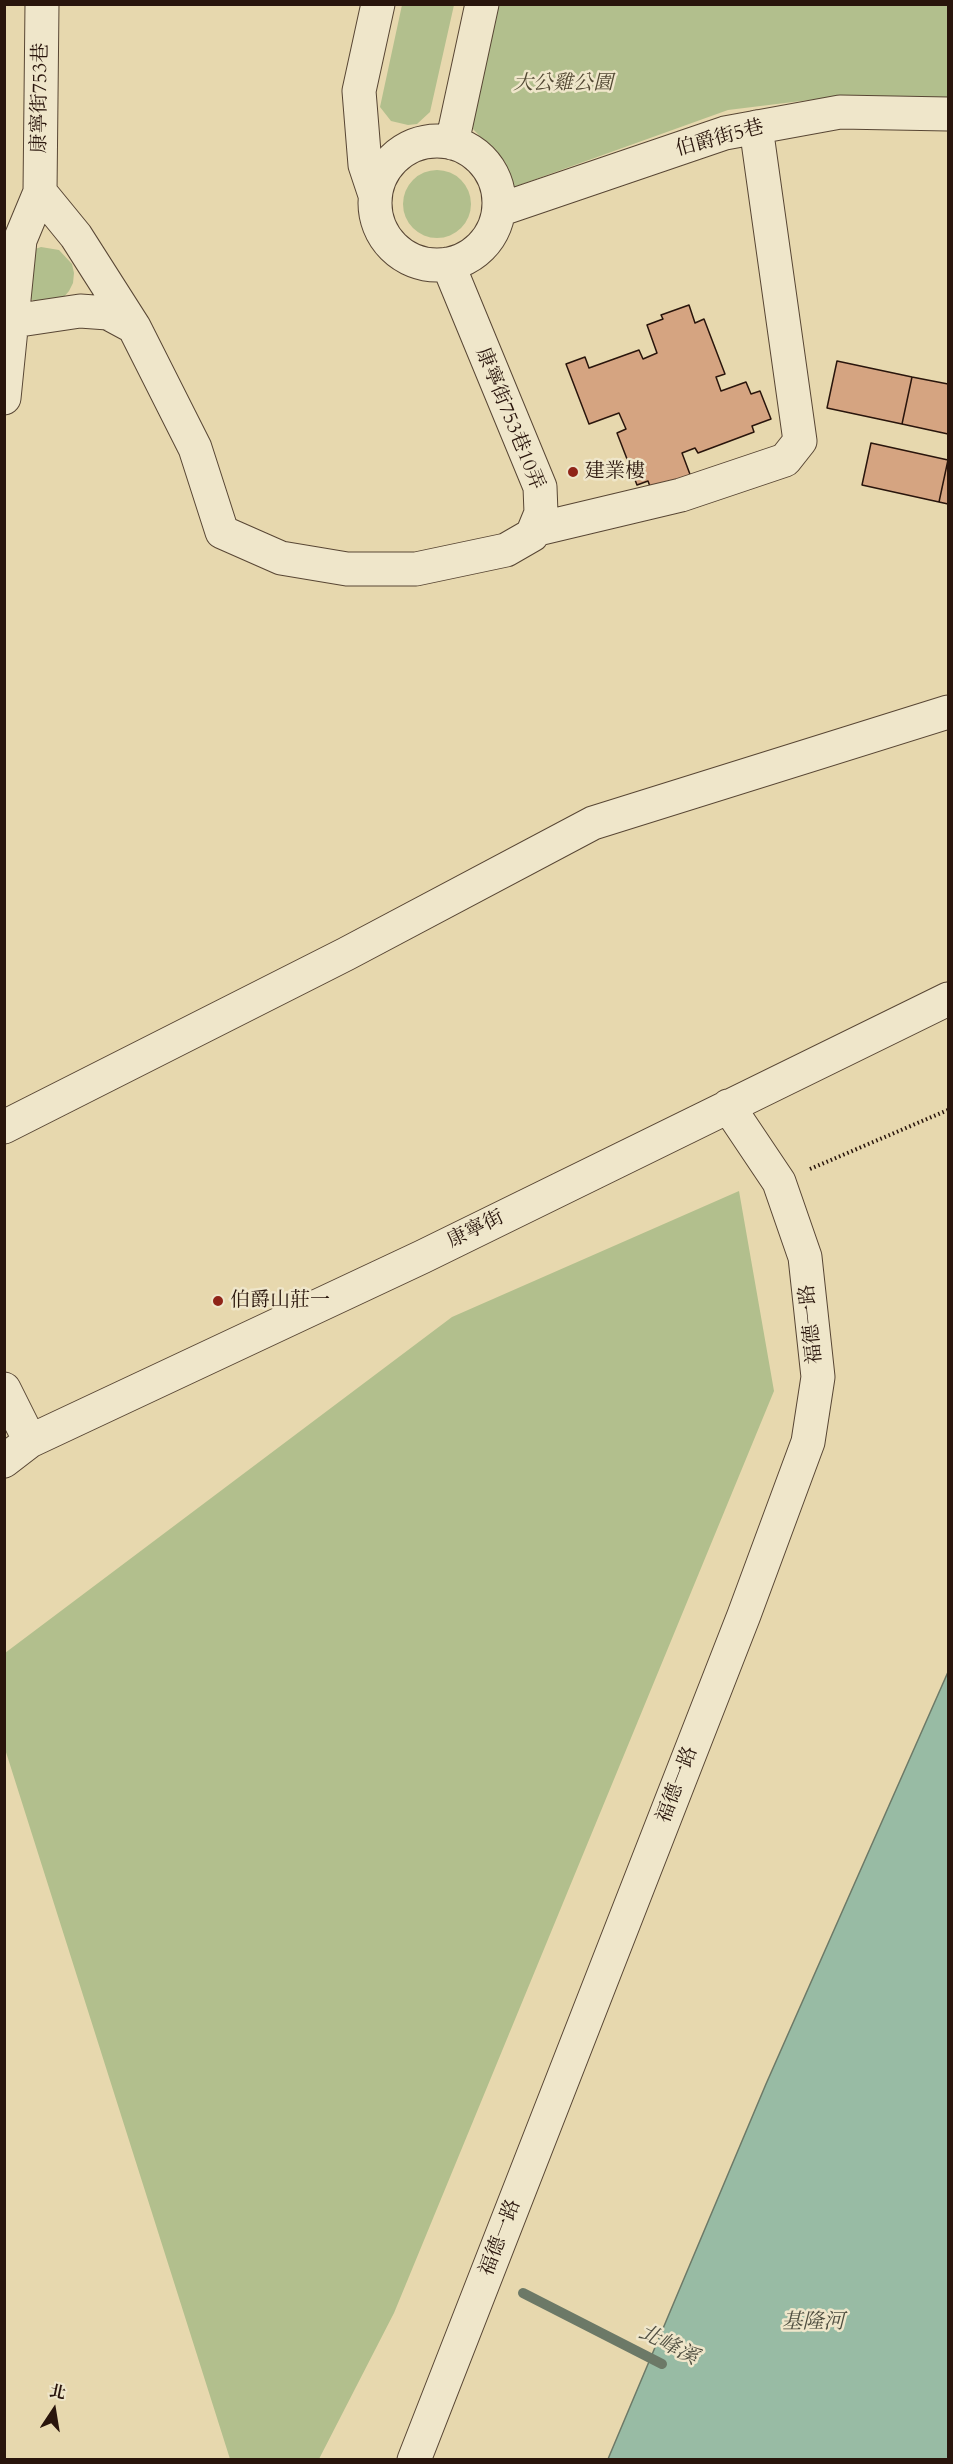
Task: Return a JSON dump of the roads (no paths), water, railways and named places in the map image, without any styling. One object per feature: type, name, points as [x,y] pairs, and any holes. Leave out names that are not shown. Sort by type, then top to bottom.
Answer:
[{"type":"street","name":"康寧街753巷","points":[[40,192],[42,4]]},
{"type":"street","points":[[375,195],[365,165],[359,91],[378,4]]},
{"type":"street","points":[[452,143],[482,4]]},
{"type":"street","name":"伯爵街5巷","points":[[499,210],[725,133],[840,112],[948,114]]},
{"type":"street","points":[[4,398],[20,240],[40,192],[76,236],[134,327],[195,448],[222,532],[282,558],[347,569],[416,569],[506,550],[532,535],[534,530],[681,495],[785,460],[800,441],[756,127]]},
{"type":"street","points":[[431,141],[452,143],[470,150],[485,164],[495,181],[499,210],[488,239],[474,254],[456,263],[435,266],[415,261],[397,251],[383,235],[375,216],[375,195],[381,175],[394,158],[411,146],[431,141]]},
{"type":"street","name":"康寧街753巷10弄","points":[[447,264],[540,488],[541,513],[534,530]]},
{"type":"street","points":[[13,321],[80,311],[108,313],[134,327]]},
{"type":"street","points":[[4,1127],[346,954],[593,823],[948,712]]},
{"type":"street","name":"康寧街","points":[[4,1461],[30,1441],[411,1262],[948,999]]},
{"type":"street","name":"福德一路","points":[[414,2460],[744,1615],[808,1442],[818,1377],[805,1257],[779,1182],[728,1106]]},
{"type":"street","points":[[4,1389],[30,1441]]},
{"type":"water","name":"基隆河","points":[[948,1672],[948,2459],[608,2459],[766,2084]]},
{"type":"waterway","name":"北峰溪","points":[[523,2293],[662,2364]]},
{"type":"place","name":"建業樓","points":[[573,472]]},
{"type":"place","name":"伯爵山莊一","points":[[218,1301]]},
{"type":"park label","name":"大公雞公園","points":[[563,84]]}]
